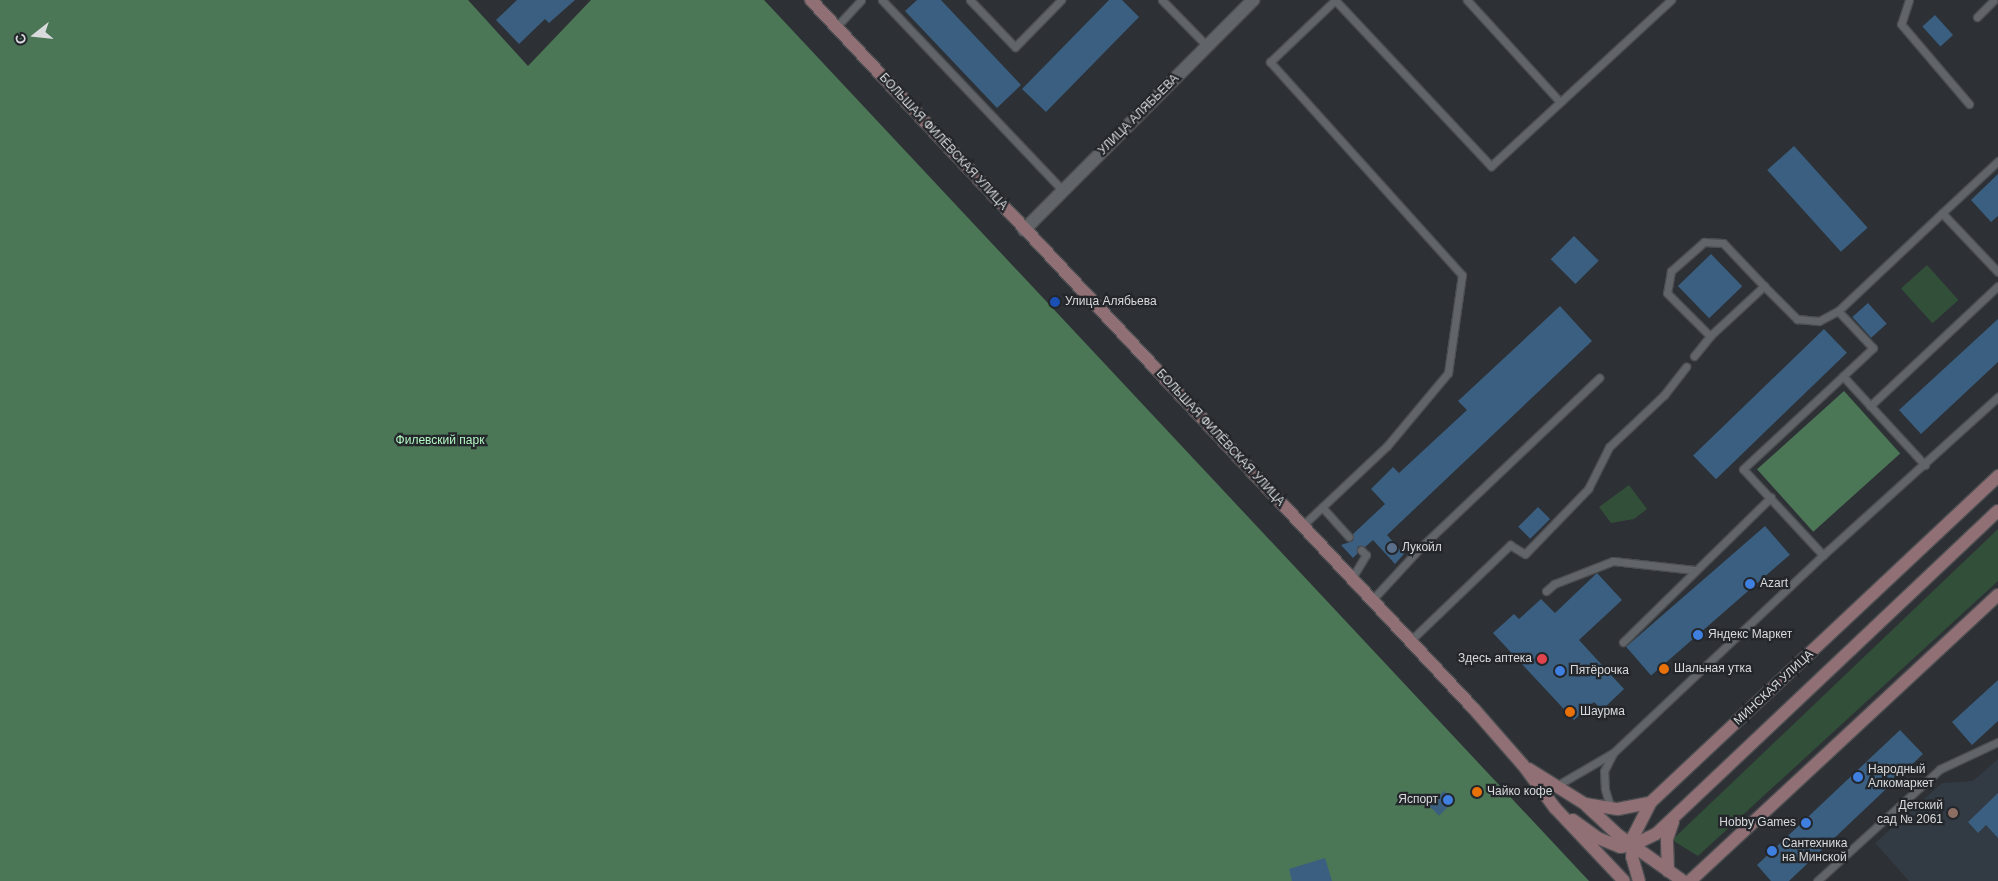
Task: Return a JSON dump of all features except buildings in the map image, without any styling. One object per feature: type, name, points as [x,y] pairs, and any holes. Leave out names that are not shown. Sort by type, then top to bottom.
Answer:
[{"type":"main road","name":"БОЛЬШАЯ ФИЛЁВСКАЯ УЛИЦА","points":[[811,0],[1024,230],[1352,578],[1523,765],[1555,808],[1624,881]]},
{"type":"main road","name":"МИНСКАЯ УЛИЦА","points":[[1650,803],[1998,476]]},
{"type":"main road","name":"МИНСКАЯ УЛИЦА","points":[[1633,846],[1656,834],[1674,820],[1998,511]]},
{"type":"main road","points":[[1523,765],[1585,804],[1633,846],[1668,871],[1693,880],[1998,595]]},
{"type":"main road","points":[[1585,804],[1611,809],[1650,803]]},
{"type":"main road","points":[[1639,881],[1634,865],[1633,846],[1636,828],[1650,803]]},
{"type":"main road","points":[[1555,808],[1607,843],[1620,847],[1633,846]]},
{"type":"main road","points":[[1668,871],[1667,839],[1674,820]]},
{"type":"street","name":"УЛИЦА АЛЯБЬЕВА","points":[[1024,230],[1253,0]]},
{"type":"lane","points":[[837,26],[861,0]]},
{"type":"lane","points":[[882,0],[1062,191]]},
{"type":"lane","points":[[970,0],[1015,47],[1061,0]]},
{"type":"lane","points":[[1162,0],[1207,46]]},
{"type":"lane","points":[[1302,526],[1387,446],[1448,373],[1462,275],[1270,62],[1335,0],[1491,166],[1671,0]]},
{"type":"lane","points":[[1467,0],[1560,102]]},
{"type":"lane","points":[[1909,0],[1901,24],[1968,104]]},
{"type":"lane","points":[[1977,17],[1995,2]]},
{"type":"lane","points":[[1710,336],[1667,292],[1671,270],[1704,242],[1723,242],[1797,319],[1819,321],[1838,311],[1998,160]]},
{"type":"lane","points":[[1942,213],[1998,272]]},
{"type":"lane","points":[[1991,265],[1998,258]]},
{"type":"lane","points":[[1694,356],[1710,336],[1764,286]]},
{"type":"lane","points":[[1870,406],[1998,286]]},
{"type":"lane","points":[[1823,555],[1743,469],[1873,348],[1838,311]]},
{"type":"lane","points":[[1410,641],[1510,545],[1525,554],[1588,488],[1609,447],[1664,395],[1686,366]]},
{"type":"lane","points":[[1842,376],[1925,465]]},
{"type":"lane","points":[[1372,600],[1423,545],[1599,378]]},
{"type":"lane","points":[[1556,786],[1571,780],[1613,753],[1823,555],[1925,465],[1998,397]]},
{"type":"lane","points":[[1623,642],[1771,497]]},
{"type":"lane","points":[[1322,508],[1349,537]]},
{"type":"lane","points":[[1352,578],[1366,555],[1361,550]]},
{"type":"lane","points":[[1546,591],[1554,584],[1613,561],[1695,570]]},
{"type":"lane","points":[[1818,881],[1940,769],[1998,742]]},
{"type":"lane","points":[[1611,809],[1605,789],[1604,771],[1613,753]]},
{"type":"shaded area","name":"Детский сад № 2061","points":[[1998,759],[1998,881],[1909,881],[1875,843],[1942,783],[1973,781]]},
{"type":"green space","name":"Филевский парк","points":[[0,0],[468,0],[528,66],[591,0],[764,0],[1589,881],[0,881]]},
{"type":"green space","points":[[1927,265],[1958,300],[1932,323],[1901,288]]},
{"type":"green space","points":[[1844,391],[1900,453],[1813,532],[1757,469]]},
{"type":"green space","points":[[1629,485],[1647,509],[1634,519],[1611,523],[1599,507]]},
{"type":"green space","points":[[1998,529],[1998,581],[1698,856],[1672,840]]},
{"type":"place","name":"Улица Алябьева","points":[[1055,302]]},
{"type":"place","name":"Лукойл","points":[[1392,548]]},
{"type":"place","name":"Azart","points":[[1750,584]]},
{"type":"place","name":"Яндекс Маркет","points":[[1698,635]]},
{"type":"place","name":"Здесь аптека","points":[[1542,659]]},
{"type":"place","name":"Шальная утка","points":[[1664,669]]},
{"type":"place","name":"Пятёрочка","points":[[1560,671]]},
{"type":"place","name":"Шаурма","points":[[1570,712]]},
{"type":"place","name":"Народный Алкомаркет","points":[[1858,777]]},
{"type":"place","name":"Чайко кофе","points":[[1477,792]]},
{"type":"place","name":"Яспорт","points":[[1448,800]]},
{"type":"place","name":"Детский сад № 2061","points":[[1953,813]]},
{"type":"place","name":"Hobby Games","points":[[1806,823]]},
{"type":"place","name":"Сантехника на Минской","points":[[1772,851]]}]
